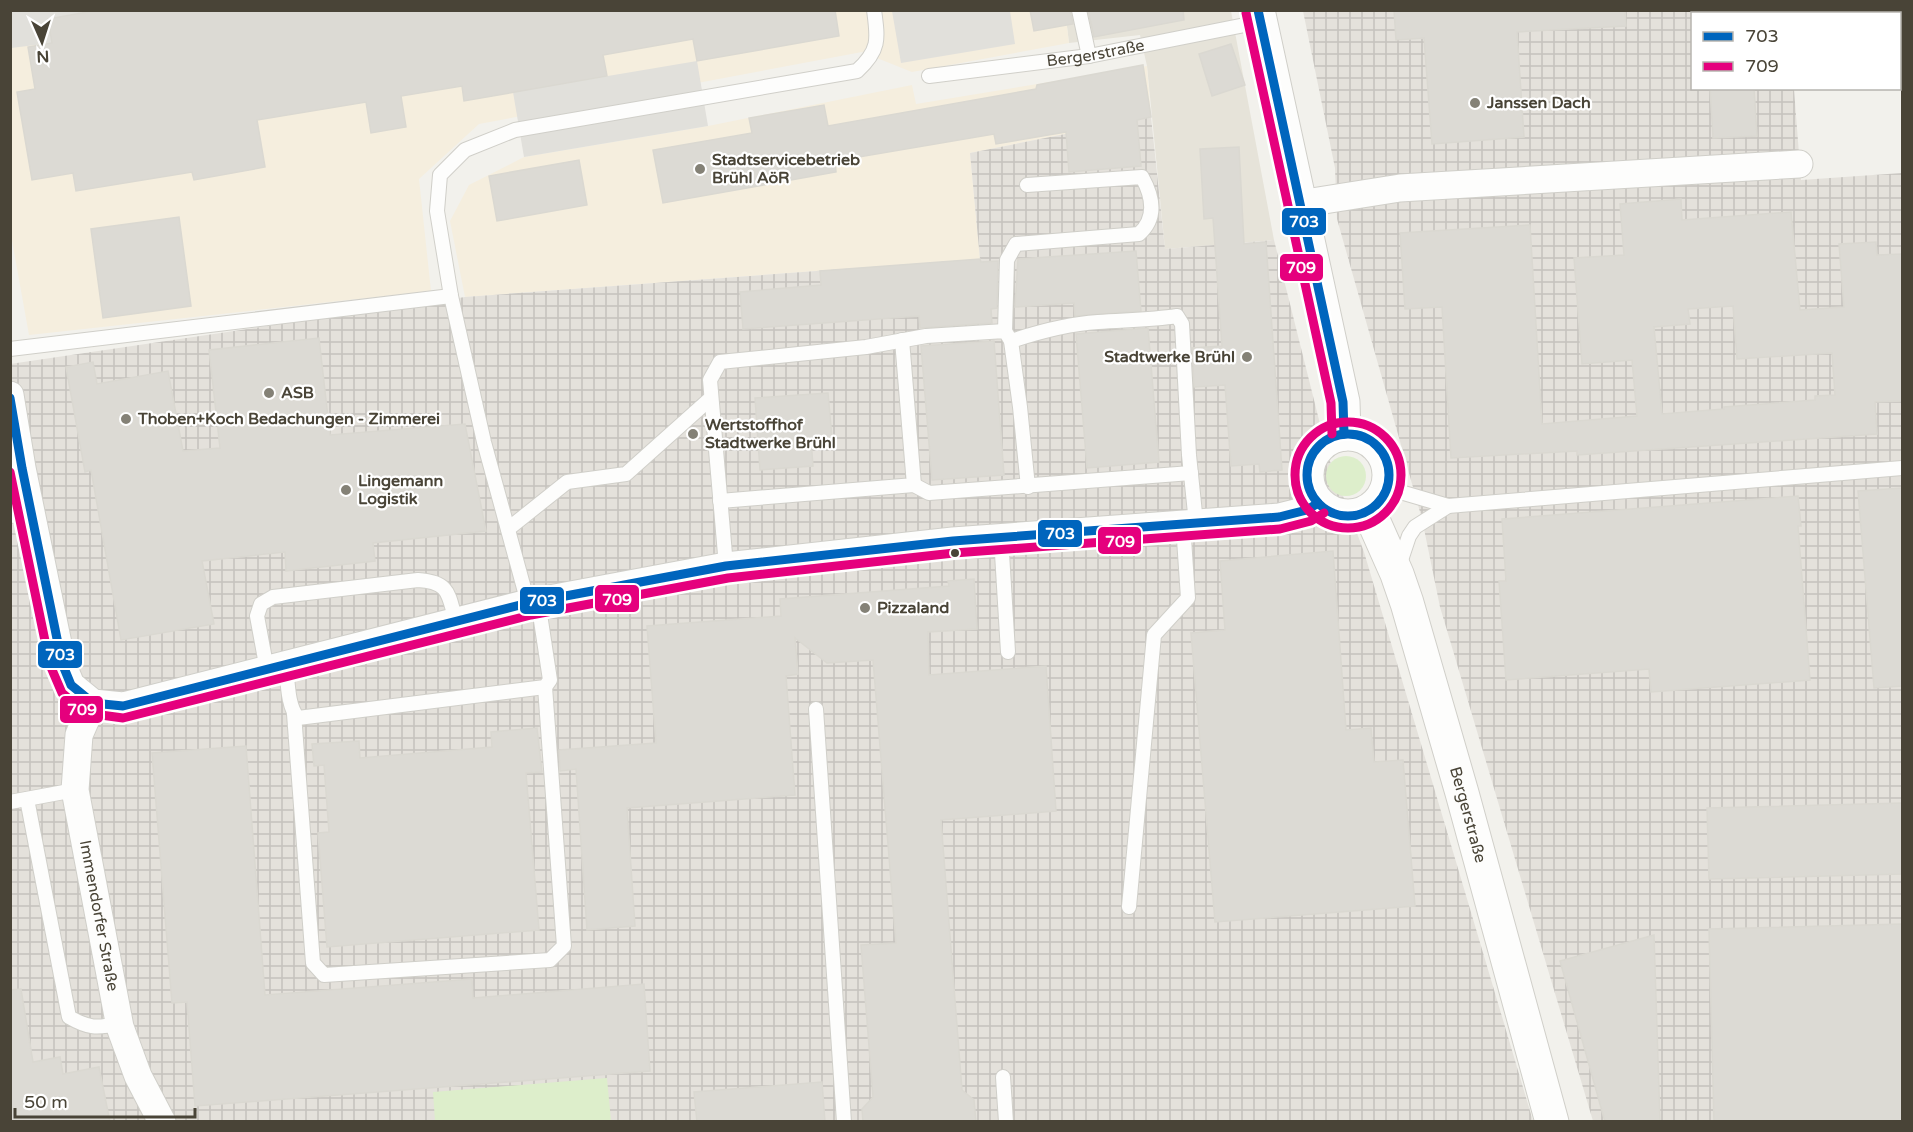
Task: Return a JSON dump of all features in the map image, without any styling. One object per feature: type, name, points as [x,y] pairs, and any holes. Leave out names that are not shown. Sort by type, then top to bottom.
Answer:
[{"type":"street","name":"Bergerstraße","points":[[1259,16],[1343,402],[1344,434]]},
{"type":"street","points":[[1299,204],[1400,188],[1799,164]]},
{"type":"street","points":[[10,395],[21,514],[62,663],[71,685],[93,703],[123,706],[533,602],[726,566],[1000,537],[1279,517],[1307,510],[1318,503]]},
{"type":"street","points":[[1344,434],[1359,436],[1373,442],[1383,454],[1389,468],[1388,484],[1378,504],[1369,511],[1347,516],[1336,514],[1318,503],[1310,490],[1307,476],[1310,460],[1317,448],[1329,439],[1344,434]]},
{"type":"street","name":"Bergerstraße","points":[[1369,511],[1397,574],[1407,603],[1462,793],[1552,1122]]},
{"type":"street","name":"Immendorfer Straße","points":[[93,703],[79,735],[75,789],[119,1023],[138,1076],[162,1122]]},
{"type":"lane","points":[[456,621],[449,596],[443,586],[433,581],[418,580],[273,597],[261,604],[257,616],[294,714],[313,963],[324,975],[550,960],[564,946],[545,687],[550,680],[533,602],[508,529],[484,442],[451,296],[437,211],[440,175],[465,150],[515,130],[857,70],[871,58],[875,48],[877,31],[874,10]]},
{"type":"lane","points":[[1079,10],[1089,56]]},
{"type":"lane","name":"Bergerstraße","points":[[929,76],[1089,56],[1259,16]]},
{"type":"lane","points":[[1027,185],[1142,177],[1151,193],[1152,214],[1146,227],[1139,234],[1016,244],[1006,260],[1008,336],[1020,406],[1028,486]]},
{"type":"lane","points":[[10,349],[451,296]]},
{"type":"lane","points":[[726,566],[710,380],[720,362],[866,347],[926,336],[1008,336],[1095,322],[1151,320],[1177,316],[1182,324],[1191,473],[1188,598],[1154,635],[1129,907]]},
{"type":"lane","points":[[902,340],[914,485]]},
{"type":"lane","points":[[508,529],[567,482],[626,474],[711,398]]},
{"type":"lane","points":[[1388,484],[1397,491],[1448,506],[1902,468]]},
{"type":"lane","points":[[720,501],[914,485],[929,493],[1191,473]]},
{"type":"lane","points":[[1397,574],[1409,537],[1415,527],[1448,506]]},
{"type":"lane","points":[[1000,537],[1008,652]]},
{"type":"lane","points":[[294,714],[298,718],[305,718],[545,687]]},
{"type":"lane","points":[[816,709],[844,1122]]},
{"type":"lane","points":[[10,802],[75,789]]},
{"type":"lane","points":[[27,799],[69,1017],[88,1026],[103,1028],[119,1023]]},
{"type":"lane","points":[[1003,1077],[1006,1122]]},
{"type":"shaded area","points":[[1065,10],[1069,43],[912,72],[862,52],[479,124],[419,179],[431,291],[29,335],[11,235],[10,11]]},
{"type":"shaded area","points":[[10,11],[98,11],[52,43],[11,48]]},
{"type":"shaded area","points":[[892,11],[1010,11],[1015,44],[901,63]]},
{"type":"shaded area","points":[[1065,11],[1231,11],[1274,240],[1165,249],[1147,66],[1140,35],[1069,43]]},
{"type":"shaded area","points":[[1303,11],[1789,11],[1691,12],[1691,90],[1794,90],[1801,180],[1902,173],[1902,1121],[1593,1121],[1440,607],[1422,519],[1337,219],[1335,168]]},
{"type":"shaded area","points":[[697,61],[708,126],[524,157],[513,92]]},
{"type":"shaded area","points":[[1147,66],[1151,117],[970,153],[980,259],[465,297],[450,221],[469,185],[524,157],[708,126],[912,85],[916,104]]},
{"type":"shaded area","points":[[1151,117],[1165,249],[1274,240],[1328,456],[1364,552],[1533,1121],[11,1121],[10,364],[465,297],[980,259],[970,153]]},
{"type":"green space","points":[[1346,456],[1354,457],[1360,462],[1365,468],[1365,484],[1360,490],[1354,495],[1346,496],[1338,495],[1332,490],[1327,484],[1326,476],[1327,468],[1332,462],[1338,457]]},
{"type":"green space","points":[[607,1078],[611,1121],[435,1121],[433,1092]]},
{"type":"building","points":[[98,10],[835,10],[839,36],[697,61],[693,39],[603,55],[607,76],[464,101],[462,86],[401,96],[406,127],[371,133],[366,102],[257,120],[265,167],[194,180],[192,172],[76,191],[73,173],[32,180],[17,92],[35,89],[28,47],[52,43],[48,19]]},
{"type":"building","points":[[1030,10],[1070,10],[1073,24],[1034,31]]},
{"type":"building","points":[[1088,10],[1183,10],[1184,20],[1094,37]]},
{"type":"building","points":[[1394,10],[1625,10],[1626,26],[1517,32],[1524,137],[1432,144],[1424,38],[1396,40]]},
{"type":"building","points":[[1231,44],[1245,85],[1212,96],[1199,54]]},
{"type":"building","points":[[1143,65],[1151,117],[1137,120],[1141,166],[1069,172],[1066,132],[996,144],[994,134],[835,161],[836,172],[663,203],[653,150],[752,133],[749,118],[824,105],[828,126],[1036,89],[1037,85]]},
{"type":"building","points":[[1710,90],[1754,90],[1757,136],[1713,138]]},
{"type":"building","name":"Stadtwerke Brühl","points":[[1239,147],[1244,244],[1266,242],[1282,470],[1260,472],[1259,464],[1231,466],[1225,385],[1194,387],[1192,348],[1222,346],[1213,218],[1204,219],[1200,149]]},
{"type":"building","points":[[579,160],[587,205],[497,221],[489,176]]},
{"type":"building","points":[[1681,199],[1682,220],[1791,212],[1800,310],[1844,307],[1839,244],[1876,242],[1877,255],[1902,254],[1902,401],[1875,402],[1877,434],[1577,455],[1577,451],[1451,458],[1442,307],[1405,309],[1400,233],[1530,225],[1542,424],[1637,416],[1632,360],[1582,364],[1574,258],[1624,255],[1620,204]],"holes":[[[1733,306],[1737,359],[1832,353],[1835,395],[1815,396],[1815,400],[1662,414],[1654,327],[1690,324],[1688,309]]]},
{"type":"building","points":[[179,217],[191,306],[103,318],[91,229]]},
{"type":"building","points":[[1136,251],[1141,311],[1075,316],[1074,303],[1015,307],[1018,259]]},
{"type":"building","points":[[980,259],[981,262],[998,261],[997,308],[991,309],[992,323],[920,328],[919,316],[743,329],[740,292],[821,285],[820,271]]},
{"type":"building","points":[[1148,328],[1159,462],[1087,468],[1076,334]]},
{"type":"building","points":[[319,338],[330,435],[465,424],[486,531],[373,543],[375,561],[286,571],[285,552],[202,561],[214,624],[121,640],[91,470],[85,472],[66,367],[93,362],[97,384],[168,371],[183,451],[220,448],[209,350]]},
{"type":"building","points":[[994,341],[1004,475],[932,480],[921,346]]},
{"type":"building","points":[[828,393],[832,438],[811,440],[813,466],[760,470],[755,398]]},
{"type":"building","points":[[1902,488],[1902,686],[1874,688],[1858,491]]},
{"type":"building","points":[[1798,496],[1801,526],[1798,526],[1810,680],[1651,692],[1649,669],[1506,680],[1499,581],[1506,581],[1502,519]]},
{"type":"building","points":[[1333,551],[1346,730],[1371,728],[1374,762],[1403,760],[1415,906],[1215,922],[1191,633],[1225,630],[1220,561]]},
{"type":"building","points":[[974,579],[977,629],[928,632],[929,675],[1046,666],[1056,811],[941,820],[962,1090],[974,1100],[976,1122],[863,1122],[862,1109],[873,1097],[861,945],[896,943],[873,660],[827,663],[795,638],[798,674],[786,676],[795,795],[627,808],[635,926],[587,930],[576,769],[560,771],[559,750],[656,743],[647,626],[781,616],[780,599],[949,586],[948,581]]},
{"type":"building","points":[[537,728],[542,772],[526,773],[539,930],[327,947],[318,833],[329,832],[324,765],[314,766],[312,744],[359,741],[360,758],[492,747],[491,732]]},
{"type":"building","points":[[246,746],[265,995],[472,979],[473,998],[644,984],[650,1071],[195,1106],[187,1002],[172,1003],[152,753]]},
{"type":"building","points":[[1902,803],[1902,874],[1709,879],[1707,808]]},
{"type":"building","points":[[1902,924],[1902,1122],[1714,1122],[1709,929]]},
{"type":"building","points":[[1654,935],[1660,1122],[1605,1122],[1560,961]]},
{"type":"building","points":[[21,989],[33,1062],[60,1057],[63,1074],[99,1067],[110,1122],[10,1122],[10,990]]},
{"type":"building","points":[[822,1082],[825,1122],[697,1122],[694,1092]]},
{"type":"transit line","name":"703","points":[[1258,10],[1343,402],[1344,434]]},
{"type":"transit line","name":"709","points":[[1246,13],[1331,403],[1332,434]]},
{"type":"transit line","name":"703","points":[[10,398],[62,663],[71,685],[93,703],[123,706],[528,603],[726,566],[953,541],[1279,517],[1307,510],[1318,503]]},
{"type":"transit line","name":"709","points":[[1348,422],[1368,426],[1385,438],[1397,455],[1401,475],[1397,495],[1385,512],[1368,524],[1348,528],[1328,524],[1311,512],[1299,495],[1295,475],[1299,455],[1311,438],[1328,426],[1348,422]]},
{"type":"transit line","name":"703","points":[[1348,434],[1364,437],[1377,446],[1386,459],[1389,475],[1386,491],[1377,504],[1364,513],[1348,516],[1332,513],[1319,504],[1310,491],[1307,475],[1310,459],[1319,446],[1332,437],[1348,434]]},
{"type":"transit line","name":"709","points":[[10,472],[50,665],[62,693],[86,713],[123,718],[531,615],[728,578],[954,553],[1280,529],[1311,521],[1324,513]]},
{"type":"place","name":"Janssen Dach","points":[[1475,103]]},
{"type":"place","name":"Stadtservicebetrieb Brühl AöR","points":[[700,169]]},
{"type":"place","name":"Stadtwerke Brühl","points":[[1247,357]]},
{"type":"place","name":"ASB","points":[[269,393]]},
{"type":"place","name":"Thoben+Koch Bedachungen - Zimmerei","points":[[126,419]]},
{"type":"place","name":"Wertstoffhof Stadtwerke Brühl","points":[[693,434]]},
{"type":"place","name":"Lingemann Logistik","points":[[346,490]]},
{"type":"place","name":"Pizzaland","points":[[865,608]]}]
